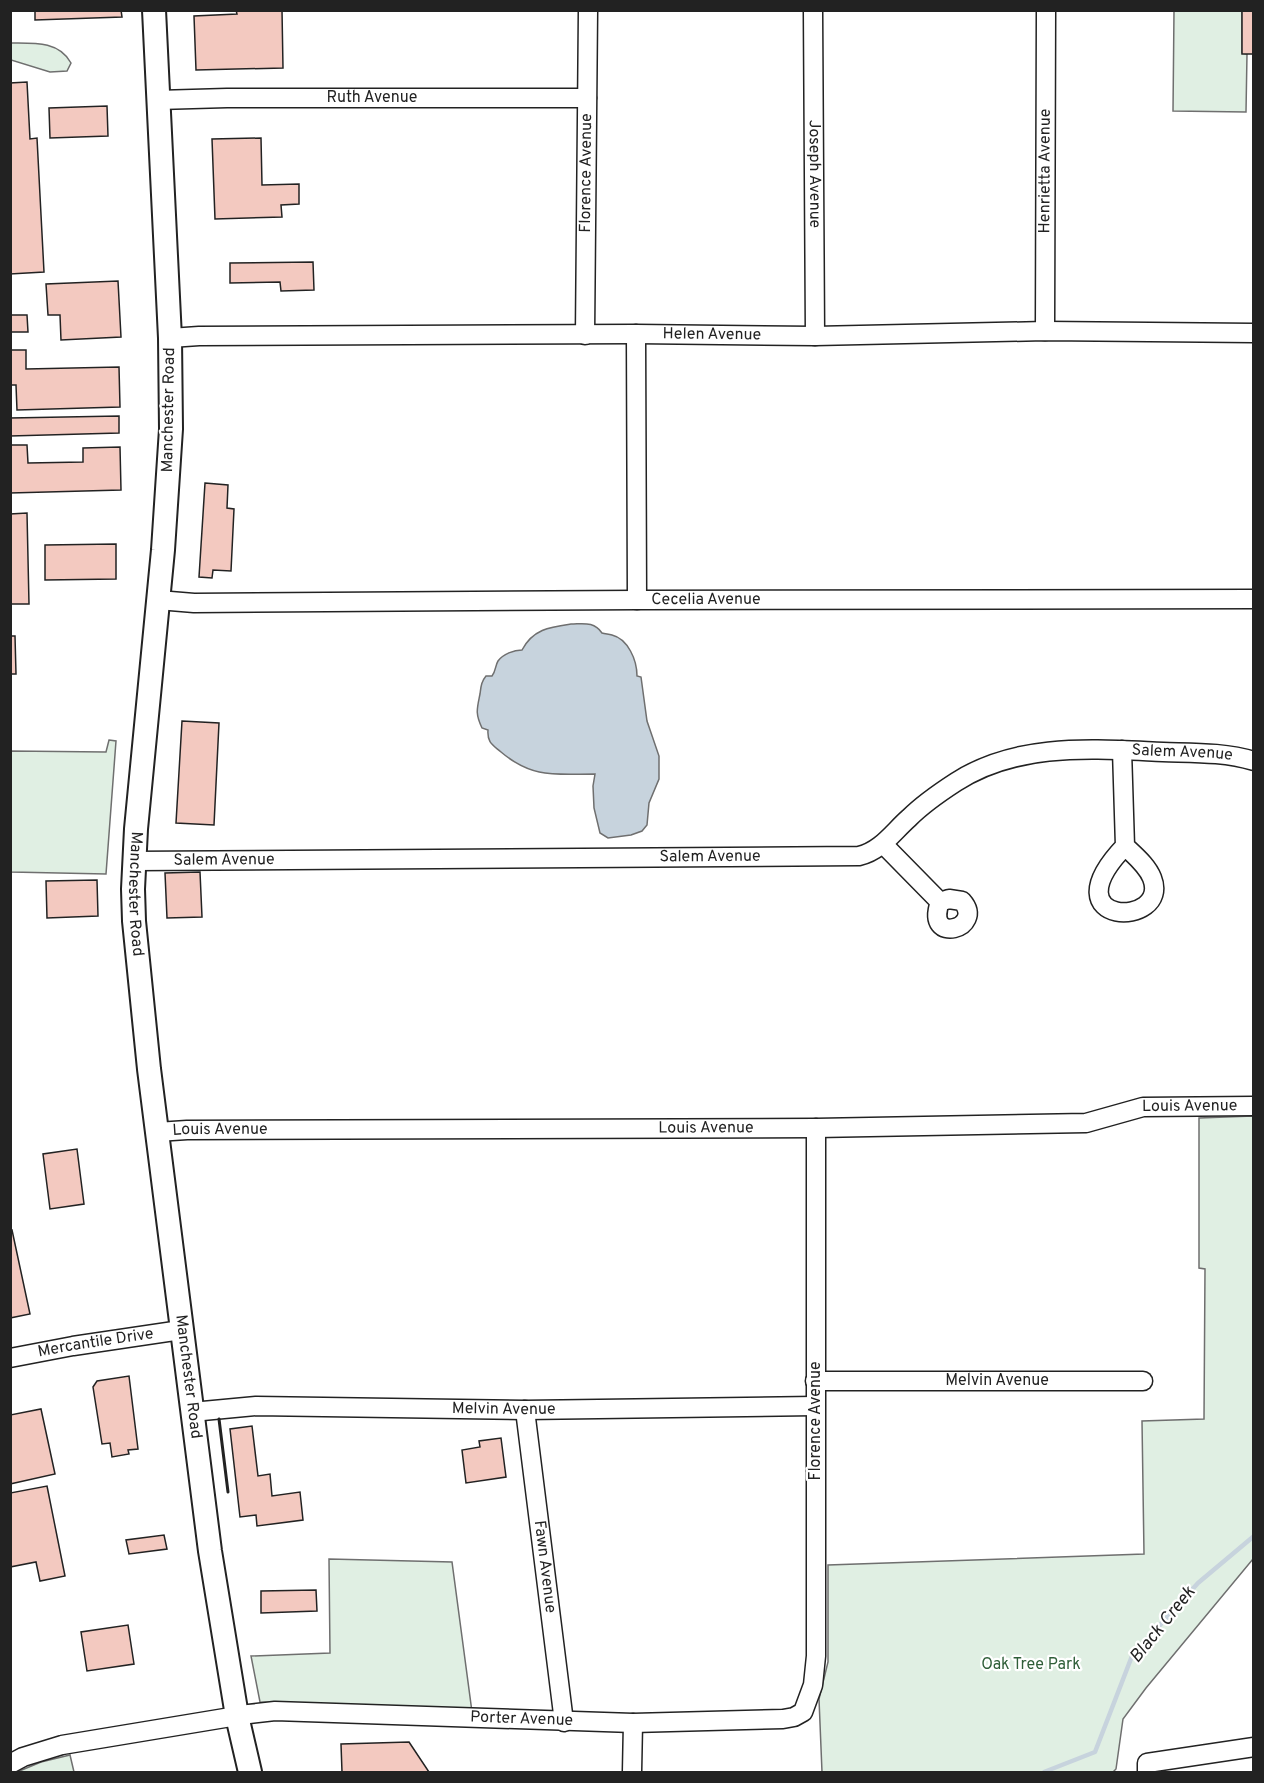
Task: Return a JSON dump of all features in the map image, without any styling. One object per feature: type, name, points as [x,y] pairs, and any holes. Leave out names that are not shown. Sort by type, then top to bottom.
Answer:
[{"type":"main road","name":"Manchester Road","points":[[154,10],[170,338],[171,429],[134,861],[134,921],[157,1132],[216,1598],[237,1716],[250,1773]]},
{"type":"street","name":"Florence Avenue","points":[[585,335],[588,10]]},
{"type":"street","name":"Joseph Avenue","points":[[813,10],[815,336]]},
{"type":"street","name":"Henrietta Avenue","points":[[1046,10],[1046,331]]},
{"type":"street","name":"Ruth Avenue","points":[[158,100],[587,98]]},
{"type":"street","name":"Helen Avenue","points":[[170,338],[636,334],[815,336],[1046,331],[1254,333]]},
{"type":"street","points":[[636,334],[637,600]]},
{"type":"street","name":"Cecelia Avenue","points":[[158,600],[194,603],[1254,599]]},
{"type":"street","points":[[1122,750],[1125,846]]},
{"type":"street","name":"Salem Avenue","points":[[134,861],[859,856],[868,854],[883,844],[930,799],[958,780],[985,766],[1034,752],[1122,750],[1224,755],[1254,762]]},
{"type":"street","points":[[883,844],[940,902]]},
{"type":"street","name":"Louis Avenue","points":[[157,1132],[258,1129],[816,1128],[1086,1124],[1143,1107],[1254,1106]]},
{"type":"street","name":"Florence Avenue","points":[[803,1712],[813,1685],[816,1656],[816,1128]]},
{"type":"street","name":"Mercantile Drive","points":[[10,1358],[181,1329]]},
{"type":"street","name":"Melvin Avenue","points":[[815,1381],[1143,1381]]},
{"type":"street","name":"Melvin Avenue","points":[[192,1412],[256,1406],[525,1410],[815,1406]]},
{"type":"street","name":"Fawn Avenue","points":[[525,1410],[564,1722]]},
{"type":"street","name":"Porter Avenue","points":[[10,1764],[23,1757],[62,1745],[237,1716],[275,1712],[633,1723],[783,1719],[803,1712]]},
{"type":"street","points":[[632,1773],[633,1723]]},
{"type":"street","points":[[1147,1773],[1147,1763],[1254,1747]]},
{"type":"green space","points":[[1174,11],[1242,11],[1242,53],[1247,54],[1246,112],[1173,111]]},
{"type":"green space","points":[[10,43],[53,47],[66,56],[71,63],[67,71],[50,72],[11,60]]},
{"type":"green space","points":[[109,740],[116,741],[106,874],[11,872],[11,751],[106,752]]},
{"type":"green space","name":"Oak Tree Park","points":[[1253,1116],[1253,1559],[1123,1719],[1116,1769],[1113,1772],[822,1772],[819,1699],[828,1662],[828,1565],[1144,1554],[1142,1421],[1204,1419],[1205,1269],[1199,1268],[1199,1118]]},
{"type":"green space","points":[[329,1559],[452,1562],[472,1712],[260,1702],[251,1656],[330,1653]]},
{"type":"green space","points":[[70,1755],[74,1772],[17,1772],[41,1762]]},
{"type":"shaded area","points":[[571,624],[592,625],[602,633],[618,637],[630,651],[637,676],[641,677],[647,721],[659,756],[659,779],[649,803],[647,825],[642,831],[631,835],[608,838],[600,833],[594,808],[595,774],[545,773],[524,767],[493,745],[488,738],[488,730],[482,728],[478,718],[477,707],[482,682],[486,676],[492,676],[500,659],[509,653],[522,650],[531,638],[543,630]]},
{"type":"building","points":[[35,10],[121,10],[122,17],[35,20]]},
{"type":"building","points":[[236,10],[282,10],[283,68],[196,70],[194,16],[237,14]]},
{"type":"building","points":[[1242,10],[1254,10],[1254,54],[1242,54]]},
{"type":"building","points":[[27,82],[30,139],[37,138],[44,272],[10,274],[10,83]]},
{"type":"building","points":[[107,106],[108,136],[50,138],[49,108]]},
{"type":"building","points":[[261,138],[262,185],[299,184],[299,204],[281,205],[282,217],[215,219],[212,139]]},
{"type":"building","points":[[313,262],[314,290],[281,291],[280,282],[230,283],[230,263]]},
{"type":"building","points":[[118,281],[121,337],[61,340],[60,315],[48,315],[46,284]]},
{"type":"building","points":[[10,315],[27,315],[28,332],[10,332]]},
{"type":"building","points":[[10,350],[26,350],[26,369],[119,367],[120,407],[17,410],[16,385],[10,385]]},
{"type":"building","points":[[119,416],[119,433],[10,436],[10,418]]},
{"type":"building","points":[[10,445],[27,445],[28,463],[83,462],[83,448],[120,447],[121,490],[10,493]]},
{"type":"building","points":[[205,483],[228,485],[227,508],[234,509],[231,571],[213,570],[212,578],[199,577]]},
{"type":"building","points":[[27,513],[29,604],[10,604],[10,514]]},
{"type":"building","points":[[116,544],[116,579],[45,580],[45,545]]},
{"type":"building","points":[[10,636],[15,636],[16,674],[10,674]]},
{"type":"building","points":[[182,721],[219,723],[214,825],[176,823]]},
{"type":"building","points":[[200,872],[202,917],[167,918],[165,873]]},
{"type":"building","points":[[97,880],[98,916],[47,918],[46,881]]},
{"type":"building","points":[[77,1149],[84,1204],[50,1209],[43,1154]]},
{"type":"building","points":[[12,1230],[30,1314],[10,1318],[10,1231]]},
{"type":"building","points":[[129,1376],[138,1449],[128,1450],[129,1454],[112,1457],[110,1443],[102,1444],[93,1387],[97,1381]]},
{"type":"building","points":[[41,1409],[55,1474],[10,1484],[10,1415]]},
{"type":"building","points":[[252,1426],[258,1476],[270,1474],[272,1496],[300,1492],[303,1520],[257,1526],[256,1515],[240,1517],[230,1429]]},
{"type":"building","points":[[501,1438],[506,1477],[466,1483],[462,1450],[480,1447],[479,1441]]},
{"type":"building","points":[[47,1486],[65,1576],[40,1581],[36,1562],[10,1567],[10,1493]]},
{"type":"building","points":[[164,1535],[167,1549],[129,1554],[126,1540]]},
{"type":"building","points":[[316,1590],[317,1611],[261,1613],[261,1591]]},
{"type":"building","points":[[128,1625],[134,1664],[87,1671],[81,1632]]},
{"type":"building","points":[[409,1742],[429,1772],[342,1772],[341,1744]]},
{"type":"waterway","name":"Black Creek","points":[[1044,1772],[1095,1752],[1132,1656],[1198,1583],[1254,1536]]},
{"type":"wall","points":[[219,1419],[228,1492]]}]
